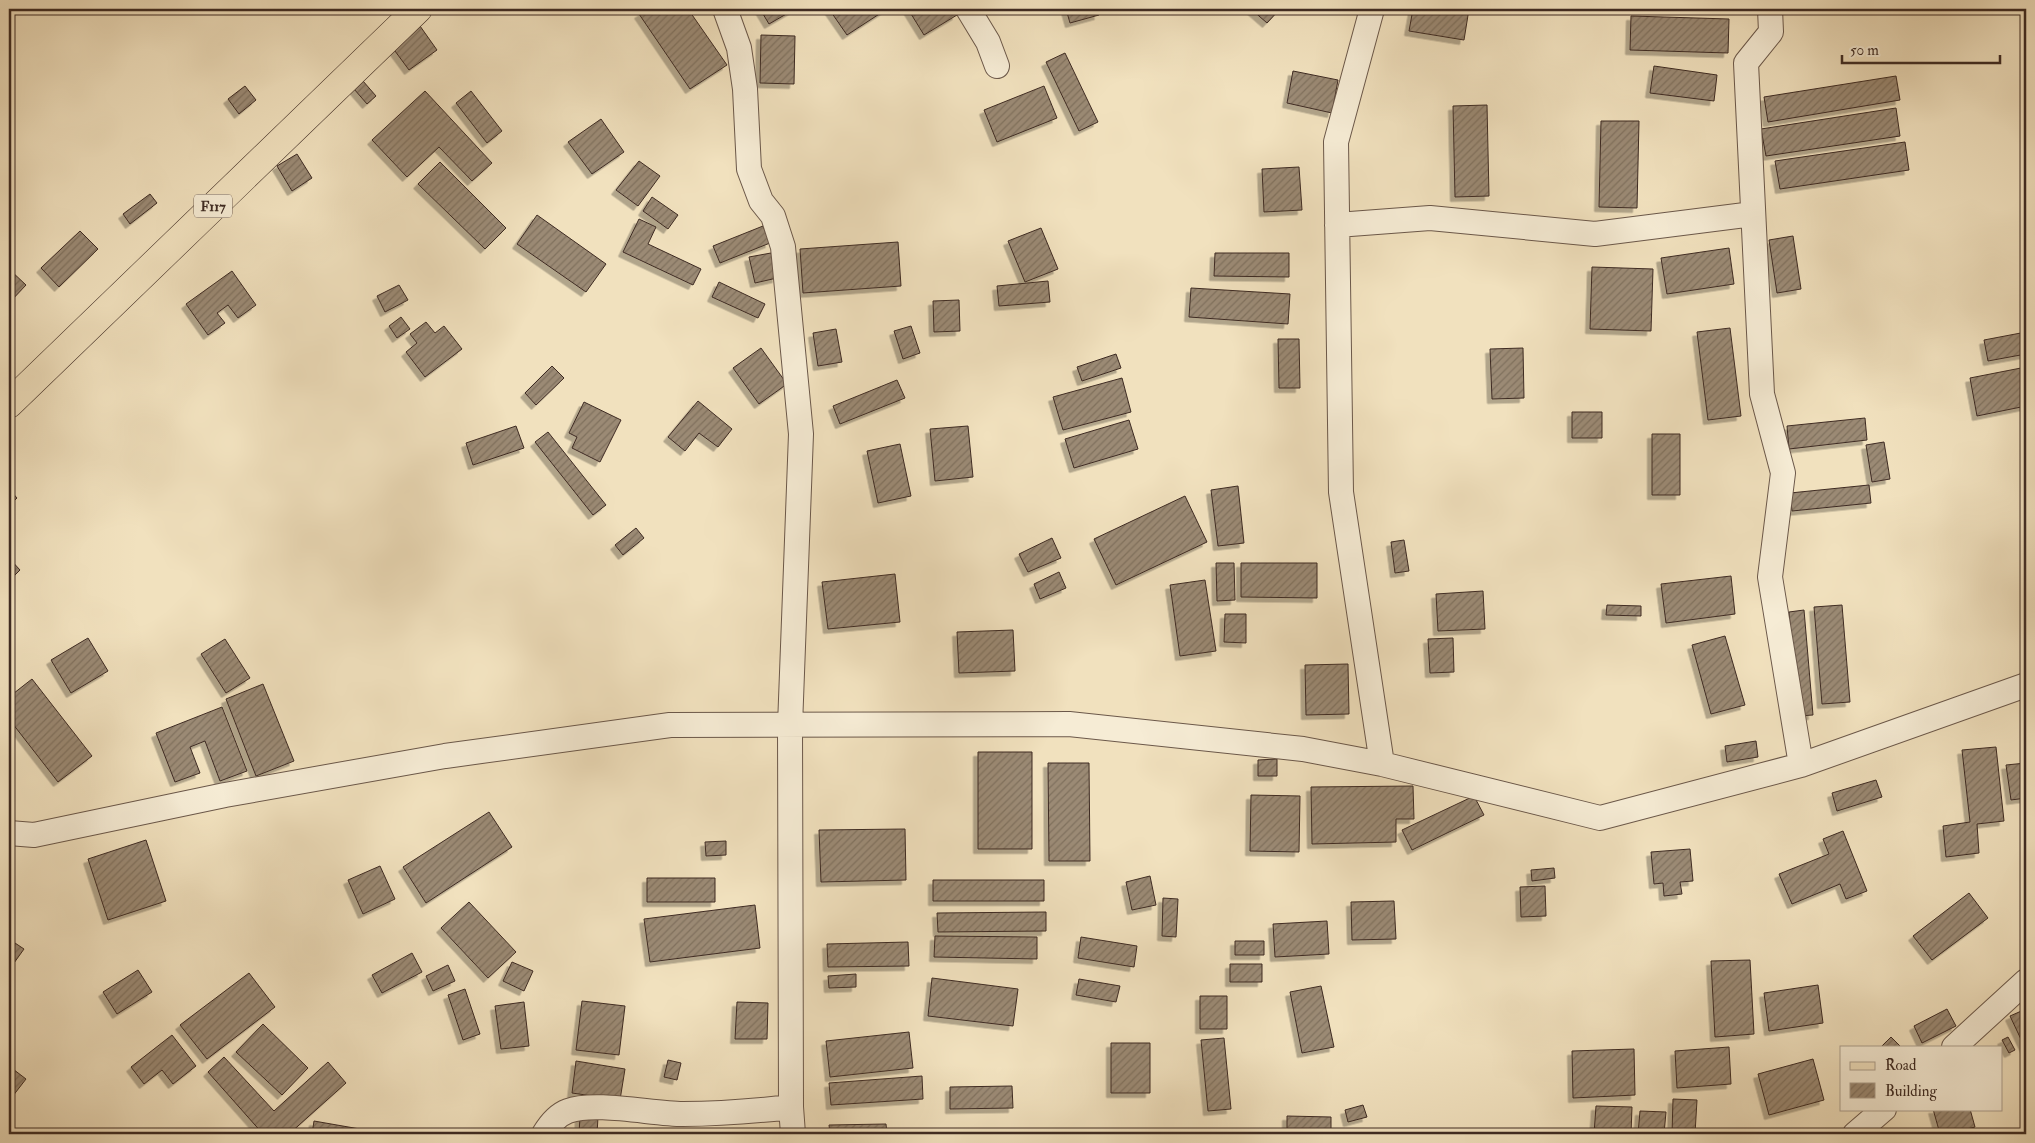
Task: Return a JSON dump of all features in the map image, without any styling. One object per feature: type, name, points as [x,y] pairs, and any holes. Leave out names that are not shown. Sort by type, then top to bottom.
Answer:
[{"type":"main road","name":"F117","points":[[9,404],[418,9]]},
{"type":"street","points":[[725,9],[739,48],[744,88],[749,169],[761,201],[773,216],[783,247],[799,415],[800,444],[790,726],[791,1107],[793,1134]]},
{"type":"street","points":[[968,9],[988,42],[998,66]]},
{"type":"street","points":[[1372,9],[1336,142],[1337,225],[1341,492],[1382,764]]},
{"type":"street","points":[[1770,9],[1771,32],[1746,63],[1762,394],[1783,473],[1770,577],[1800,765]]},
{"type":"street","points":[[1337,225],[1430,218],[1594,234],[1753,214]]},
{"type":"street","points":[[9,833],[34,835],[225,795],[464,753],[670,725],[1069,724],[1303,749],[1382,764],[1600,818],[1800,765],[2026,685]]},
{"type":"street","points":[[1955,1046],[2026,981]]},
{"type":"street","points":[[544,1134],[551,1122],[568,1111],[586,1107],[683,1114],[760,1111],[791,1107]]},
{"type":"street","points":[[1855,1134],[1883,1110]]},
{"type":"building","points":[[647,9],[688,9],[727,65],[690,89],[639,14]]},
{"type":"building","points":[[760,9],[795,9],[769,24]]},
{"type":"building","points":[[829,9],[887,9],[847,35]]},
{"type":"building","points":[[908,9],[953,9],[957,15],[924,35]]},
{"type":"building","points":[[1066,9],[1097,9],[1099,15],[1070,23]]},
{"type":"building","points":[[1251,9],[1280,9],[1267,23]]},
{"type":"building","points":[[1413,9],[1469,9],[1464,40],[1409,31]]},
{"type":"building","points":[[1631,16],[1729,19],[1728,53],[1630,50]]},
{"type":"building","points":[[420,26],[437,50],[409,70],[392,47]]},
{"type":"building","points":[[761,35],[795,36],[794,84],[760,83]]},
{"type":"building","points":[[1065,53],[1098,122],[1079,131],[1046,62]]},
{"type":"building","points":[[1654,66],[1717,75],[1714,101],[1650,93]]},
{"type":"building","points":[[1293,71],[1338,80],[1332,113],[1287,103]]},
{"type":"building","points":[[1896,76],[1900,100],[1768,122],[1764,97]]},
{"type":"building","points":[[363,81],[376,96],[367,104],[354,89]]},
{"type":"building","points":[[245,86],[256,100],[239,114],[228,99]]},
{"type":"building","points":[[1044,86],[1057,118],[997,142],[984,110]]},
{"type":"building","points":[[425,91],[492,163],[472,181],[439,147],[407,177],[372,140]]},
{"type":"building","points":[[471,91],[502,131],[487,143],[456,103]]},
{"type":"building","points":[[1487,105],[1489,196],[1455,197],[1453,106]]},
{"type":"building","points":[[1896,108],[1900,136],[1766,156],[1761,129]]},
{"type":"building","points":[[601,119],[624,152],[592,174],[568,142]]},
{"type":"building","points":[[1601,121],[1639,121],[1637,208],[1599,207]]},
{"type":"building","points":[[1905,142],[1909,170],[1780,189],[1775,161]]},
{"type":"building","points":[[297,154],[312,178],[292,191],[277,166]]},
{"type":"building","points":[[639,161],[660,176],[638,206],[616,190]]},
{"type":"building","points":[[440,162],[506,228],[485,249],[418,184]]},
{"type":"building","points":[[1299,167],[1302,210],[1264,212],[1262,169]]},
{"type":"building","points":[[150,194],[157,203],[130,224],[123,214]]},
{"type":"building","points":[[652,197],[678,215],[668,229],[643,211]]},
{"type":"building","points":[[537,215],[606,264],[586,292],[517,244]]},
{"type":"building","points":[[639,219],[656,227],[648,244],[701,269],[693,285],[623,252]]},
{"type":"building","points":[[763,226],[770,243],[720,263],[713,246]]},
{"type":"building","points":[[1041,228],[1058,269],[1025,282],[1008,241]]},
{"type":"building","points":[[80,231],[98,249],[59,287],[41,268]]},
{"type":"building","points":[[1793,236],[1801,289],[1777,293],[1769,240]]},
{"type":"building","points":[[898,242],[901,286],[803,293],[800,249]]},
{"type":"building","points":[[1729,248],[1734,284],[1667,294],[1661,258]]},
{"type":"building","points":[[771,253],[777,278],[755,283],[749,257]]},
{"type":"building","points":[[1215,253],[1289,253],[1289,277],[1214,276]]},
{"type":"building","points":[[1592,267],[1653,269],[1651,331],[1590,329]]},
{"type":"building","points":[[9,269],[26,285],[9,303]]},
{"type":"building","points":[[232,271],[256,305],[238,318],[228,305],[217,313],[225,323],[208,335],[186,304]]},
{"type":"building","points":[[1048,281],[1050,302],[999,306],[997,286]]},
{"type":"building","points":[[719,282],[765,304],[758,318],[712,297]]},
{"type":"building","points":[[399,285],[408,300],[385,312],[377,296]]},
{"type":"building","points":[[1191,288],[1290,294],[1288,324],[1189,317]]},
{"type":"building","points":[[959,300],[960,331],[934,332],[933,301]]},
{"type":"building","points":[[401,317],[410,329],[397,338],[389,326]]},
{"type":"building","points":[[426,322],[435,333],[444,326],[462,349],[425,377],[406,352],[417,343],[410,334]]},
{"type":"building","points":[[911,326],[920,353],[903,359],[894,331]]},
{"type":"building","points":[[1730,328],[1741,416],[1708,420],[1697,332]]},
{"type":"building","points":[[836,329],[842,362],[818,366],[813,333]]},
{"type":"building","points":[[2026,332],[2026,354],[1988,361],[1984,340]]},
{"type":"building","points":[[1278,339],[1299,339],[1300,388],[1279,388]]},
{"type":"building","points":[[761,348],[787,384],[759,404],[733,368]]},
{"type":"building","points":[[1523,348],[1524,398],[1492,399],[1490,349]]},
{"type":"building","points":[[1116,354],[1121,368],[1082,381],[1077,367]]},
{"type":"building","points":[[552,366],[564,378],[536,405],[525,393]]},
{"type":"building","points":[[2026,367],[2026,406],[1977,416],[1970,378]]},
{"type":"building","points":[[1122,378],[1131,412],[1063,430],[1053,397]]},
{"type":"building","points":[[897,380],[905,398],[840,424],[833,406]]},
{"type":"building","points":[[698,401],[732,429],[718,447],[699,433],[685,451],[668,437]]},
{"type":"building","points":[[584,402],[621,420],[600,462],[572,448],[577,437],[569,433]]},
{"type":"building","points":[[1572,412],[1602,412],[1602,438],[1572,438]]},
{"type":"building","points":[[1865,418],[1867,440],[1789,449],[1787,426]]},
{"type":"building","points":[[1129,420],[1138,449],[1074,468],[1065,439]]},
{"type":"building","points":[[516,426],[524,448],[473,465],[466,443]]},
{"type":"building","points":[[968,426],[973,477],[935,481],[930,429]]},
{"type":"building","points":[[548,432],[606,505],[593,515],[535,442]]},
{"type":"building","points":[[1652,434],[1680,434],[1680,495],[1652,495]]},
{"type":"building","points":[[1884,442],[1890,479],[1872,482],[1866,445]]},
{"type":"building","points":[[900,444],[911,496],[878,503],[867,451]]},
{"type":"building","points":[[1869,485],[1871,503],[1792,511],[1790,493]]},
{"type":"building","points":[[1238,486],[1244,543],[1218,546],[1211,490]]},
{"type":"building","points":[[9,489],[17,498],[9,506]]},
{"type":"building","points":[[1185,496],[1207,542],[1116,585],[1094,539]]},
{"type":"building","points":[[636,528],[644,538],[623,555],[615,545]]},
{"type":"building","points":[[1052,538],[1061,558],[1028,572],[1019,554]]},
{"type":"building","points":[[1404,540],[1409,571],[1395,573],[1391,542]]},
{"type":"building","points":[[9,558],[20,570],[9,581]]},
{"type":"building","points":[[1216,563],[1234,563],[1235,600],[1217,601]]},
{"type":"building","points":[[1241,563],[1317,563],[1317,598],[1241,597]]},
{"type":"building","points":[[1059,572],[1066,588],[1040,599],[1034,584]]},
{"type":"building","points":[[895,574],[900,622],[828,629],[822,582]]},
{"type":"building","points":[[1731,576],[1735,614],[1666,623],[1661,584]]},
{"type":"building","points":[[1205,580],[1216,651],[1180,656],[1170,585]]},
{"type":"building","points":[[1483,591],[1485,629],[1438,631],[1436,594]]},
{"type":"building","points":[[1607,605],[1641,606],[1641,616],[1606,615]]},
{"type":"building","points":[[1842,605],[1850,702],[1822,704],[1814,607]]},
{"type":"building","points":[[1804,610],[1813,715],[1798,716],[1789,612]]},
{"type":"building","points":[[1225,614],[1246,614],[1246,643],[1224,642]]},
{"type":"building","points":[[1013,630],[1015,671],[959,673],[957,632]]},
{"type":"building","points":[[1725,636],[1745,705],[1711,714],[1692,645]]},
{"type":"building","points":[[88,638],[108,671],[71,693],[51,660]]},
{"type":"building","points":[[1453,638],[1454,672],[1430,673],[1428,639]]},
{"type":"building","points":[[225,639],[250,678],[226,693],[201,654]]},
{"type":"building","points":[[1348,664],[1349,714],[1306,715],[1305,665]]},
{"type":"building","points":[[32,679],[92,756],[58,782],[9,719],[9,697]]},
{"type":"building","points":[[263,684],[294,761],[256,776],[226,699]]},
{"type":"building","points":[[222,707],[247,771],[220,781],[205,741],[190,747],[200,773],[175,782],[156,733]]},
{"type":"building","points":[[1756,741],[1758,757],[1727,762],[1725,746]]},
{"type":"building","points":[[1996,747],[2004,821],[1977,824],[1979,853],[1946,857],[1943,826],[1970,822],[1962,750]]},
{"type":"building","points":[[978,752],[1032,752],[1032,849],[978,849]]},
{"type":"building","points":[[1277,759],[1277,776],[1258,776],[1258,760]]},
{"type":"building","points":[[1048,763],[1089,763],[1090,861],[1049,861]]},
{"type":"building","points":[[2026,763],[2026,798],[2011,800],[2006,765]]},
{"type":"building","points":[[1876,780],[1882,797],[1837,811],[1832,793]]},
{"type":"building","points":[[1413,786],[1414,819],[1396,819],[1396,842],[1312,844],[1311,787]]},
{"type":"building","points":[[1251,795],[1300,796],[1299,852],[1250,851]]},
{"type":"building","points":[[1474,796],[1484,815],[1412,850],[1402,830]]},
{"type":"building","points":[[489,812],[512,847],[426,903],[403,867]]},
{"type":"building","points":[[905,829],[906,880],[821,882],[819,830]]},
{"type":"building","points":[[1843,831],[1867,891],[1846,899],[1840,884],[1792,904],[1779,874],[1829,854],[1823,839]]},
{"type":"building","points":[[146,840],[166,901],[108,920],[88,859]]},
{"type":"building","points":[[726,841],[726,855],[706,856],[705,842]]},
{"type":"building","points":[[1690,849],[1693,881],[1680,882],[1682,894],[1664,896],[1663,883],[1654,884],[1651,852]]},
{"type":"building","points":[[380,866],[395,899],[363,914],[348,880]]},
{"type":"building","points":[[1554,868],[1555,878],[1532,881],[1531,870]]},
{"type":"building","points":[[1150,876],[1156,905],[1132,910],[1126,882]]},
{"type":"building","points":[[647,878],[715,878],[715,902],[647,902]]},
{"type":"building","points":[[933,880],[1044,880],[1044,901],[933,901]]},
{"type":"building","points":[[1545,886],[1546,916],[1521,917],[1520,887]]},
{"type":"building","points":[[1969,893],[1988,918],[1932,960],[1913,936]]},
{"type":"building","points":[[1163,898],[1178,899],[1176,937],[1162,936]]},
{"type":"building","points":[[1394,901],[1396,939],[1352,940],[1351,902]]},
{"type":"building","points":[[469,902],[516,952],[488,978],[441,928]]},
{"type":"building","points":[[755,905],[760,948],[650,962],[644,919]]},
{"type":"building","points":[[1046,912],[1046,931],[938,932],[937,913]]},
{"type":"building","points":[[1327,921],[1329,954],[1275,957],[1273,924]]},
{"type":"building","points":[[935,936],[1037,937],[1037,959],[934,957]]},
{"type":"building","points":[[1081,937],[1137,946],[1134,967],[1078,958]]},
{"type":"building","points":[[9,939],[24,949],[9,970]]},
{"type":"building","points":[[1235,941],[1264,941],[1264,955],[1235,955]]},
{"type":"building","points":[[908,942],[909,966],[828,967],[827,944]]},
{"type":"building","points":[[412,953],[422,972],[382,993],[372,975]]},
{"type":"building","points":[[1750,960],[1754,1034],[1715,1037],[1711,961]]},
{"type":"building","points":[[512,962],[533,971],[524,991],[503,981]]},
{"type":"building","points":[[1230,964],[1262,964],[1262,982],[1230,982]]},
{"type":"building","points":[[448,965],[455,981],[433,991],[426,976]]},
{"type":"building","points":[[138,970],[152,992],[117,1014],[103,992]]},
{"type":"building","points":[[249,973],[275,1007],[207,1059],[180,1025]]},
{"type":"building","points":[[856,974],[856,987],[829,988],[828,976]]},
{"type":"building","points":[[932,978],[1018,989],[1013,1026],[928,1016]]},
{"type":"building","points":[[1079,979],[1120,986],[1116,1002],[1076,995]]},
{"type":"building","points":[[1818,985],[1823,1023],[1769,1031],[1764,993]]},
{"type":"building","points":[[1321,986],[1334,1047],[1302,1053],[1290,992]]},
{"type":"building","points":[[465,989],[480,1034],[463,1040],[448,995]]},
{"type":"building","points":[[1200,996],[1227,996],[1227,1029],[1200,1029]]},
{"type":"building","points":[[582,1001],[625,1006],[619,1055],[576,1050]]},
{"type":"building","points":[[524,1002],[529,1046],[501,1049],[495,1006]]},
{"type":"building","points":[[737,1002],[768,1003],[767,1039],[735,1039]]},
{"type":"building","points":[[1947,1009],[1956,1026],[1922,1043],[1914,1026]]},
{"type":"building","points":[[2026,1009],[2026,1050],[2010,1016]]},
{"type":"building","points":[[263,1024],[308,1068],[282,1095],[236,1052]]},
{"type":"building","points":[[909,1032],[913,1068],[830,1077],[826,1041]]},
{"type":"building","points":[[172,1035],[196,1066],[173,1084],[162,1070],[144,1084],[131,1067]]},
{"type":"building","points":[[1891,1037],[1900,1046],[1882,1046]]},
{"type":"building","points":[[2008,1037],[2015,1050],[2009,1053],[2002,1040]]},
{"type":"building","points":[[1224,1038],[1231,1109],[1208,1111],[1201,1040]]},
{"type":"building","points":[[1111,1043],[1150,1043],[1150,1093],[1111,1093]]},
{"type":"building","points":[[1729,1047],[1731,1084],[1677,1088],[1675,1051]]},
{"type":"building","points":[[1634,1049],[1635,1095],[1573,1098],[1572,1051]]},
{"type":"building","points":[[224,1057],[274,1111],[328,1062],[346,1083],[289,1134],[263,1134],[208,1072]]},
{"type":"building","points":[[1813,1059],[1824,1100],[1769,1115],[1758,1074]]},
{"type":"building","points":[[668,1060],[681,1063],[677,1080],[664,1077]]},
{"type":"building","points":[[576,1061],[625,1069],[620,1100],[572,1093]]},
{"type":"building","points":[[9,1066],[26,1079],[9,1101]]},
{"type":"building","points":[[922,1076],[923,1099],[831,1105],[829,1083]]},
{"type":"building","points":[[1012,1086],[1013,1108],[950,1109],[950,1087]]},
{"type":"building","points":[[1673,1099],[1697,1100],[1695,1134],[1672,1134]]},
{"type":"building","points":[[1363,1105],[1367,1117],[1348,1122],[1345,1110]]},
{"type":"building","points":[[1596,1106],[1632,1107],[1631,1134],[1594,1134]]},
{"type":"building","points":[[1933,1110],[1970,1110],[1975,1127],[1949,1134],[1940,1134]]},
{"type":"building","points":[[1640,1111],[1666,1112],[1664,1134],[1638,1134]]},
{"type":"building","points":[[580,1116],[598,1117],[597,1134],[579,1134]]},
{"type":"building","points":[[1287,1116],[1331,1117],[1331,1134],[1287,1134]]},
{"type":"building","points":[[314,1121],[377,1132],[376,1134],[312,1134]]},
{"type":"building","points":[[886,1124],[887,1134],[830,1134],[829,1125]]},
{"type":"building","points":[[475,1131],[495,1131],[495,1134],[475,1134]]}]
